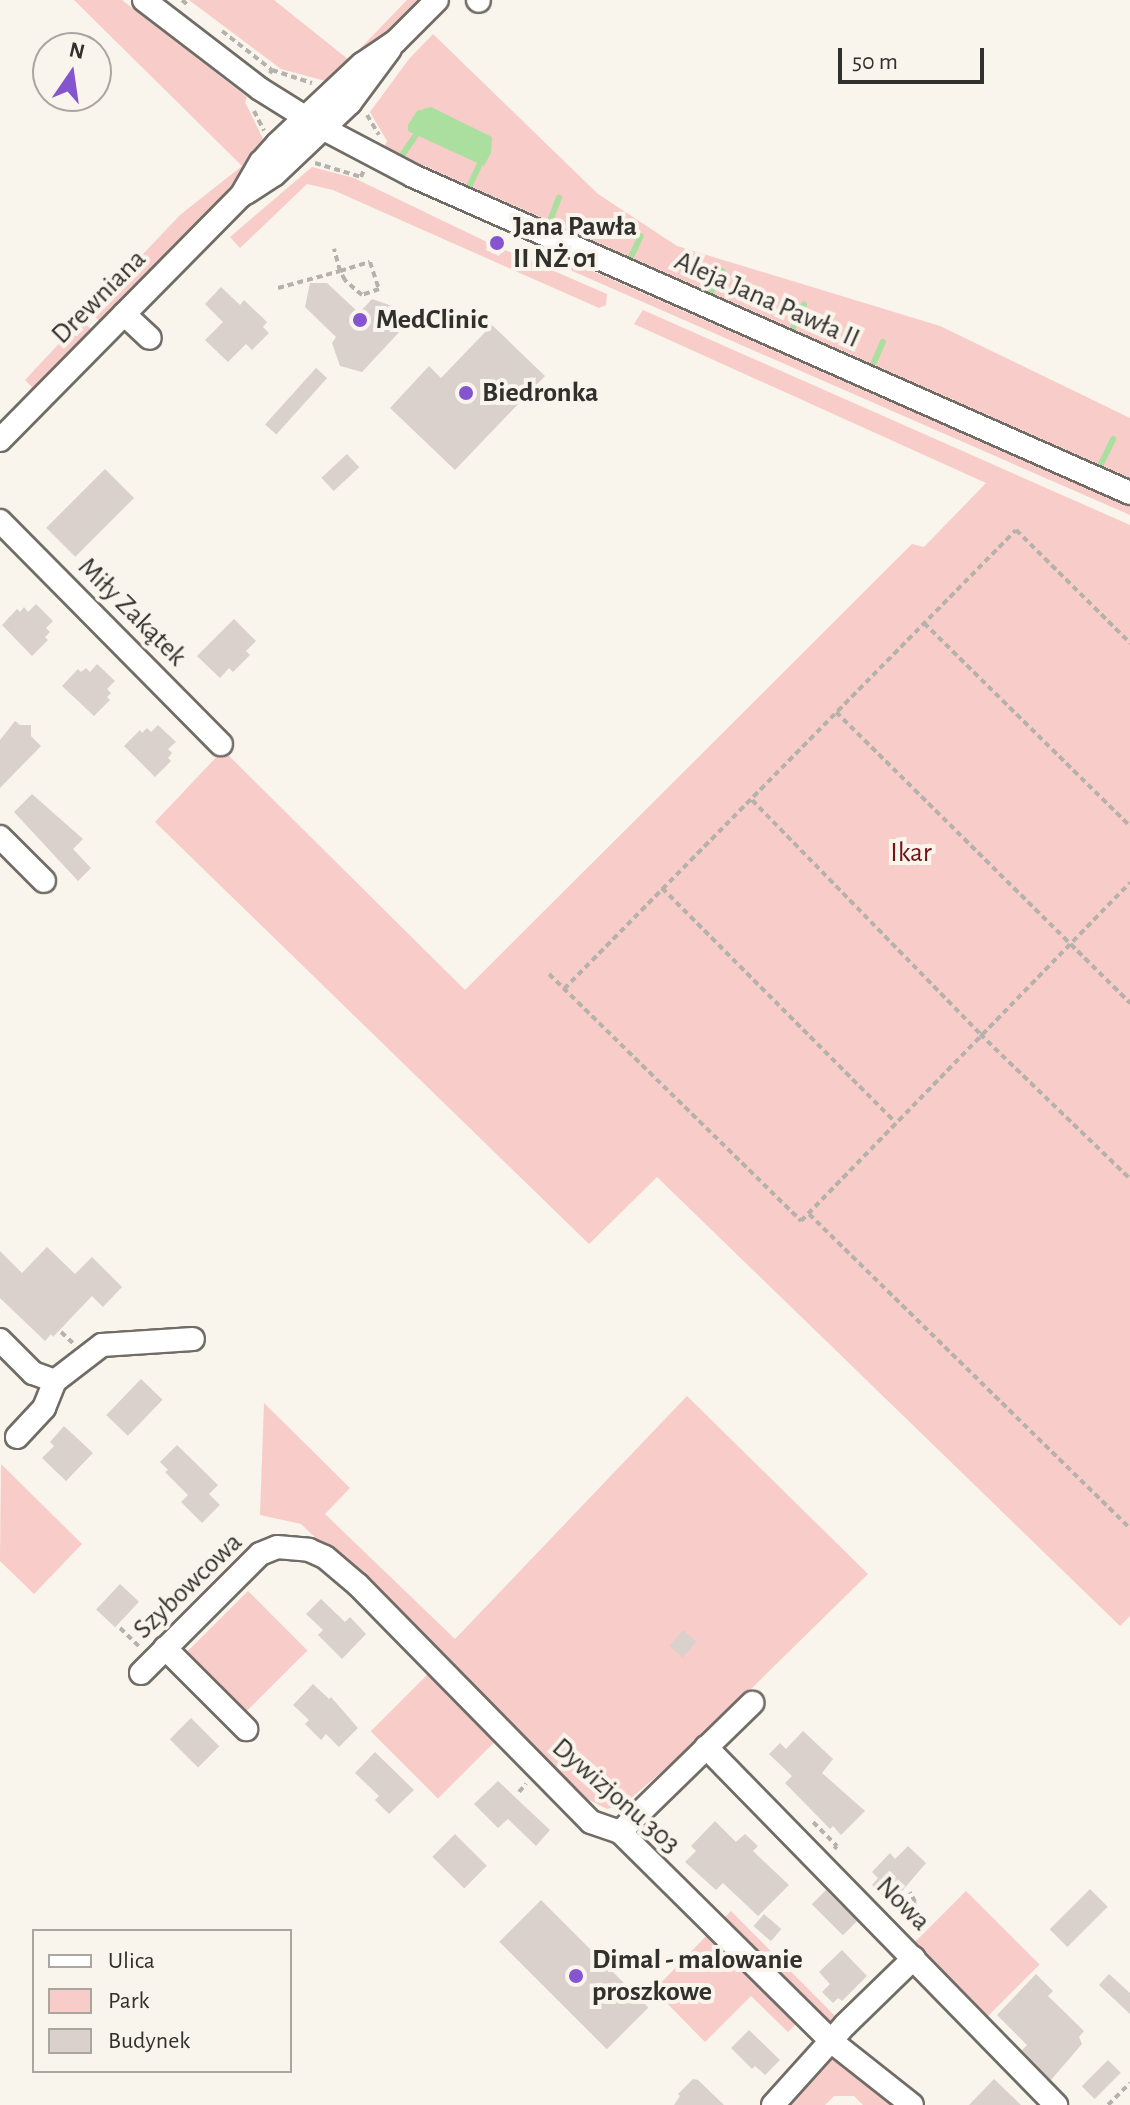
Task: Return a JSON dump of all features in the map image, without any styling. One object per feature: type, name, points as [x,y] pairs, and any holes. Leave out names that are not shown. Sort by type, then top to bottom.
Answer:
[{"type":"street","name":"Aleja Jana Pawła II","points":[[144,0],[234,71],[314,123],[468,203],[1130,493]]},
{"type":"street","name":"Drewniana","points":[[0,440],[241,196],[274,175],[314,123],[373,77],[395,42],[437,0]]},
{"type":"street","points":[[124,314],[150,338]]},
{"type":"street","name":"Miły Zakątek","points":[[0,521],[221,744]]},
{"type":"street","points":[[0,837],[44,881]]},
{"type":"street","points":[[17,1437],[44,1408],[55,1381],[102,1345],[193,1339]]},
{"type":"street","points":[[0,1340],[33,1373],[55,1381]]},
{"type":"street","name":"Szybowcowa","points":[[153,1660],[260,1554],[277,1547],[309,1550],[325,1557]]},
{"type":"street","name":"Dywizjonu 303","points":[[325,1557],[358,1585],[591,1822],[620,1832],[831,2041],[912,2105]]},
{"type":"street","points":[[153,1660],[246,1729]]},
{"type":"street","points":[[620,1832],[752,1703]]},
{"type":"street","name":"Nowa","points":[[706,1747],[1056,2105]]},
{"type":"street","points":[[773,2105],[831,2041],[914,1958]]},
{"type":"path","points":[[182,0],[188,6]]},
{"type":"path","points":[[278,288],[340,271],[370,262],[379,289],[362,295],[340,271],[334,249]]},
{"type":"path","points":[[564,989],[1016,530],[1130,643]]},
{"type":"path","points":[[924,623],[1130,826]]},
{"type":"path","points":[[836,712],[1130,1003]]},
{"type":"path","points":[[752,800],[980,1034],[1130,1179]]},
{"type":"path","points":[[549,974],[801,1221],[894,1121],[1130,883]]},
{"type":"path","points":[[662,888],[894,1121]]},
{"type":"path","points":[[808,1213],[1130,1528]]},
{"type":"path","points":[[120,1628],[153,1660]]},
{"type":"path","points":[[906,1925],[915,1902],[910,1892]]},
{"type":"path","points":[[1108,2105],[1130,2083]]},
{"type":"green space","points":[[74,0],[122,0],[247,97],[245,102],[265,143],[191,235],[106,321],[99,321],[90,310],[180,215],[242,166],[112,38],[112,32],[106,32]]},
{"type":"green space","points":[[189,0],[274,0],[349,60],[407,0],[422,0],[329,82],[281,69]]},
{"type":"green space","points":[[433,34],[598,194],[677,246],[940,326],[1130,418],[1130,478],[384,148],[387,141],[370,112],[409,59]]},
{"type":"green space","points":[[312,167],[354,178],[489,243],[486,250],[499,256],[503,249],[607,294],[606,305],[599,308],[333,190],[307,184],[240,248],[230,237]]},
{"type":"green space","points":[[554,263],[588,269],[1130,507],[1130,515]]},
{"type":"green space","name":"Ikar","points":[[643,310],[1130,525],[1130,1616],[1120,1626],[657,1177],[589,1244],[155,822],[223,750],[465,990],[912,544],[924,547],[986,483],[634,324]]},
{"type":"green space","points":[[81,320],[91,329],[91,336],[26,402],[19,402],[32,387],[25,380]]},
{"type":"green space","points":[[687,1396],[868,1574],[699,1740],[624,1804],[607,1809],[589,1800],[301,1524],[260,1515],[264,1403],[350,1488],[325,1514],[455,1639]]},
{"type":"green space","points":[[1,1464],[82,1544],[34,1594],[0,1561]]},
{"type":"green space","points":[[248,1591],[307,1650],[243,1715],[184,1655]]},
{"type":"green space","points":[[428,1674],[495,1741],[438,1798],[371,1731]]},
{"type":"green space","points":[[966,1891],[1040,1965],[986,2018],[912,1945]]},
{"type":"green space","points":[[731,1911],[837,2018],[901,1954],[907,1960],[832,2033],[719,1923]]},
{"type":"green space","points":[[710,1932],[799,2021],[788,2032],[751,1996],[705,2042],[654,1990]]},
{"type":"green space","points":[[828,2052],[897,2105],[863,2105],[854,2096],[834,2096],[825,2105],[781,2105]]},
{"type":"shaded area","points":[[431,107],[492,137],[491,153],[484,166],[408,131],[408,125],[417,111]]},
{"type":"building","name":"MedClinic","points":[[310,283],[327,283],[359,313],[372,299],[395,307],[403,328],[362,372],[340,366],[332,343],[336,337],[305,307]]},
{"type":"building","points":[[221,287],[240,305],[244,300],[267,322],[263,327],[269,333],[252,350],[246,344],[228,362],[205,340],[223,322],[205,304]]},
{"type":"building","name":"Biedronka","points":[[492,325],[545,376],[455,470],[390,408],[429,366],[441,378]]},
{"type":"building","points":[[316,368],[327,378],[276,435],[265,424]]},
{"type":"building","points":[[347,454],[359,467],[334,491],[321,478]]},
{"type":"building","points":[[105,469],[134,498],[75,557],[46,528]]},
{"type":"building","points":[[36,604],[53,621],[46,628],[50,632],[45,637],[48,640],[32,656],[2,625],[17,609],[20,612],[24,607],[28,612]]},
{"type":"building","points":[[234,619],[256,641],[246,651],[250,655],[233,672],[229,668],[220,678],[197,656]]},
{"type":"building","points":[[97,664],[115,681],[107,689],[111,693],[107,697],[110,700],[94,716],[62,686],[78,669],[81,672],[86,668],[90,672]]},
{"type":"building","points":[[15,721],[20,725],[31,725],[31,736],[41,746],[0,788],[0,740]]},
{"type":"building","points":[[158,725],[176,742],[168,749],[172,753],[168,758],[171,761],[155,777],[124,746],[140,730],[142,733],[147,728],[151,732]]},
{"type":"building","points":[[32,794],[83,839],[73,849],[91,868],[78,881],[14,812]]},
{"type":"building","points":[[47,1247],[75,1274],[92,1257],[122,1287],[103,1307],[92,1296],[53,1337],[51,1334],[45,1341],[0,1298],[0,1251],[22,1273]]},
{"type":"building","points":[[141,1379],[163,1400],[128,1436],[106,1415]]},
{"type":"building","points":[[64,1426],[93,1453],[66,1481],[42,1458],[54,1446],[50,1442]]},
{"type":"building","points":[[177,1445],[218,1485],[209,1494],[220,1505],[202,1523],[181,1502],[188,1495],[165,1472],[168,1470],[160,1462]]},
{"type":"building","points":[[120,1584],[139,1602],[115,1627],[96,1610]]},
{"type":"building","points":[[321,1599],[345,1622],[350,1617],[366,1634],[342,1659],[318,1635],[323,1630],[306,1614]]},
{"type":"building","points":[[683,1630],[697,1642],[683,1658],[669,1646]]},
{"type":"building","points":[[313,1684],[329,1699],[331,1697],[358,1728],[339,1747],[326,1734],[321,1740],[305,1724],[309,1720],[293,1705]]},
{"type":"building","points":[[191,1718],[219,1746],[198,1767],[170,1739]]},
{"type":"building","points":[[803,1731],[833,1759],[822,1773],[865,1811],[841,1835],[833,1826],[830,1829],[785,1783],[792,1776],[769,1754],[780,1743],[786,1749]]},
{"type":"building","points":[[375,1752],[414,1790],[389,1814],[375,1800],[379,1796],[355,1773]]},
{"type":"building","points":[[498,1781],[550,1830],[536,1846],[508,1819],[498,1828],[474,1804]]},
{"type":"building","points":[[715,1821],[736,1842],[745,1834],[758,1846],[753,1851],[789,1885],[758,1916],[723,1883],[716,1890],[685,1862],[696,1851],[691,1846]]},
{"type":"building","points":[[455,1834],[487,1866],[464,1888],[432,1857]]},
{"type":"building","points":[[908,1846],[926,1863],[897,1897],[894,1893],[887,1900],[872,1885],[878,1878],[872,1872],[890,1853],[895,1859]]},
{"type":"building","points":[[1090,1889],[1108,1907],[1067,1947],[1050,1929]]},
{"type":"building","points":[[826,1890],[857,1921],[843,1935],[812,1904]]},
{"type":"building","points":[[541,1900],[648,2007],[607,2049],[499,1942]]},
{"type":"building","points":[[764,1914],[781,1929],[771,1941],[754,1926]]},
{"type":"building","points":[[842,1950],[867,1976],[842,2001],[838,1998],[833,2003],[822,1992],[830,1984],[819,1972]]},
{"type":"building","points":[[1036,1974],[1053,1991],[1048,1996],[1084,2031],[1079,2037],[1082,2044],[1051,2080],[1022,2050],[1027,2045],[997,2015]]},
{"type":"building","points":[[1109,1974],[1130,1993],[1130,2014],[1099,1985]]},
{"type":"building","points":[[749,2030],[780,2060],[765,2075],[755,2066],[752,2069],[731,2048]]},
{"type":"building","points":[[1108,2060],[1121,2073],[1095,2099],[1082,2086]]},
{"type":"building","points":[[693,2079],[698,2080],[724,2105],[674,2105],[680,2096],[678,2094]]},
{"type":"building","points":[[994,2079],[1021,2105],[969,2105]]},
{"type":"waterway","points":[[403,154],[415,136]]},
{"type":"waterway","points":[[470,185],[479,166]]},
{"type":"waterway","points":[[550,221],[559,198]]},
{"type":"waterway","points":[[631,257],[641,236]]},
{"type":"waterway","points":[[711,292],[722,271]]},
{"type":"waterway","points":[[793,328],[804,304]]},
{"type":"waterway","points":[[874,362],[883,342]]},
{"type":"waterway","points":[[1101,464],[1113,439]]},
{"type":"place","name":"Jana Pawła II NŻ 01","points":[[497,243]]},
{"type":"place","name":"MedClinic","points":[[360,320]]},
{"type":"place","name":"Biedronka","points":[[466,393]]},
{"type":"place","name":"Dimal - malowanie proszkowe","points":[[576,1976]]}]
